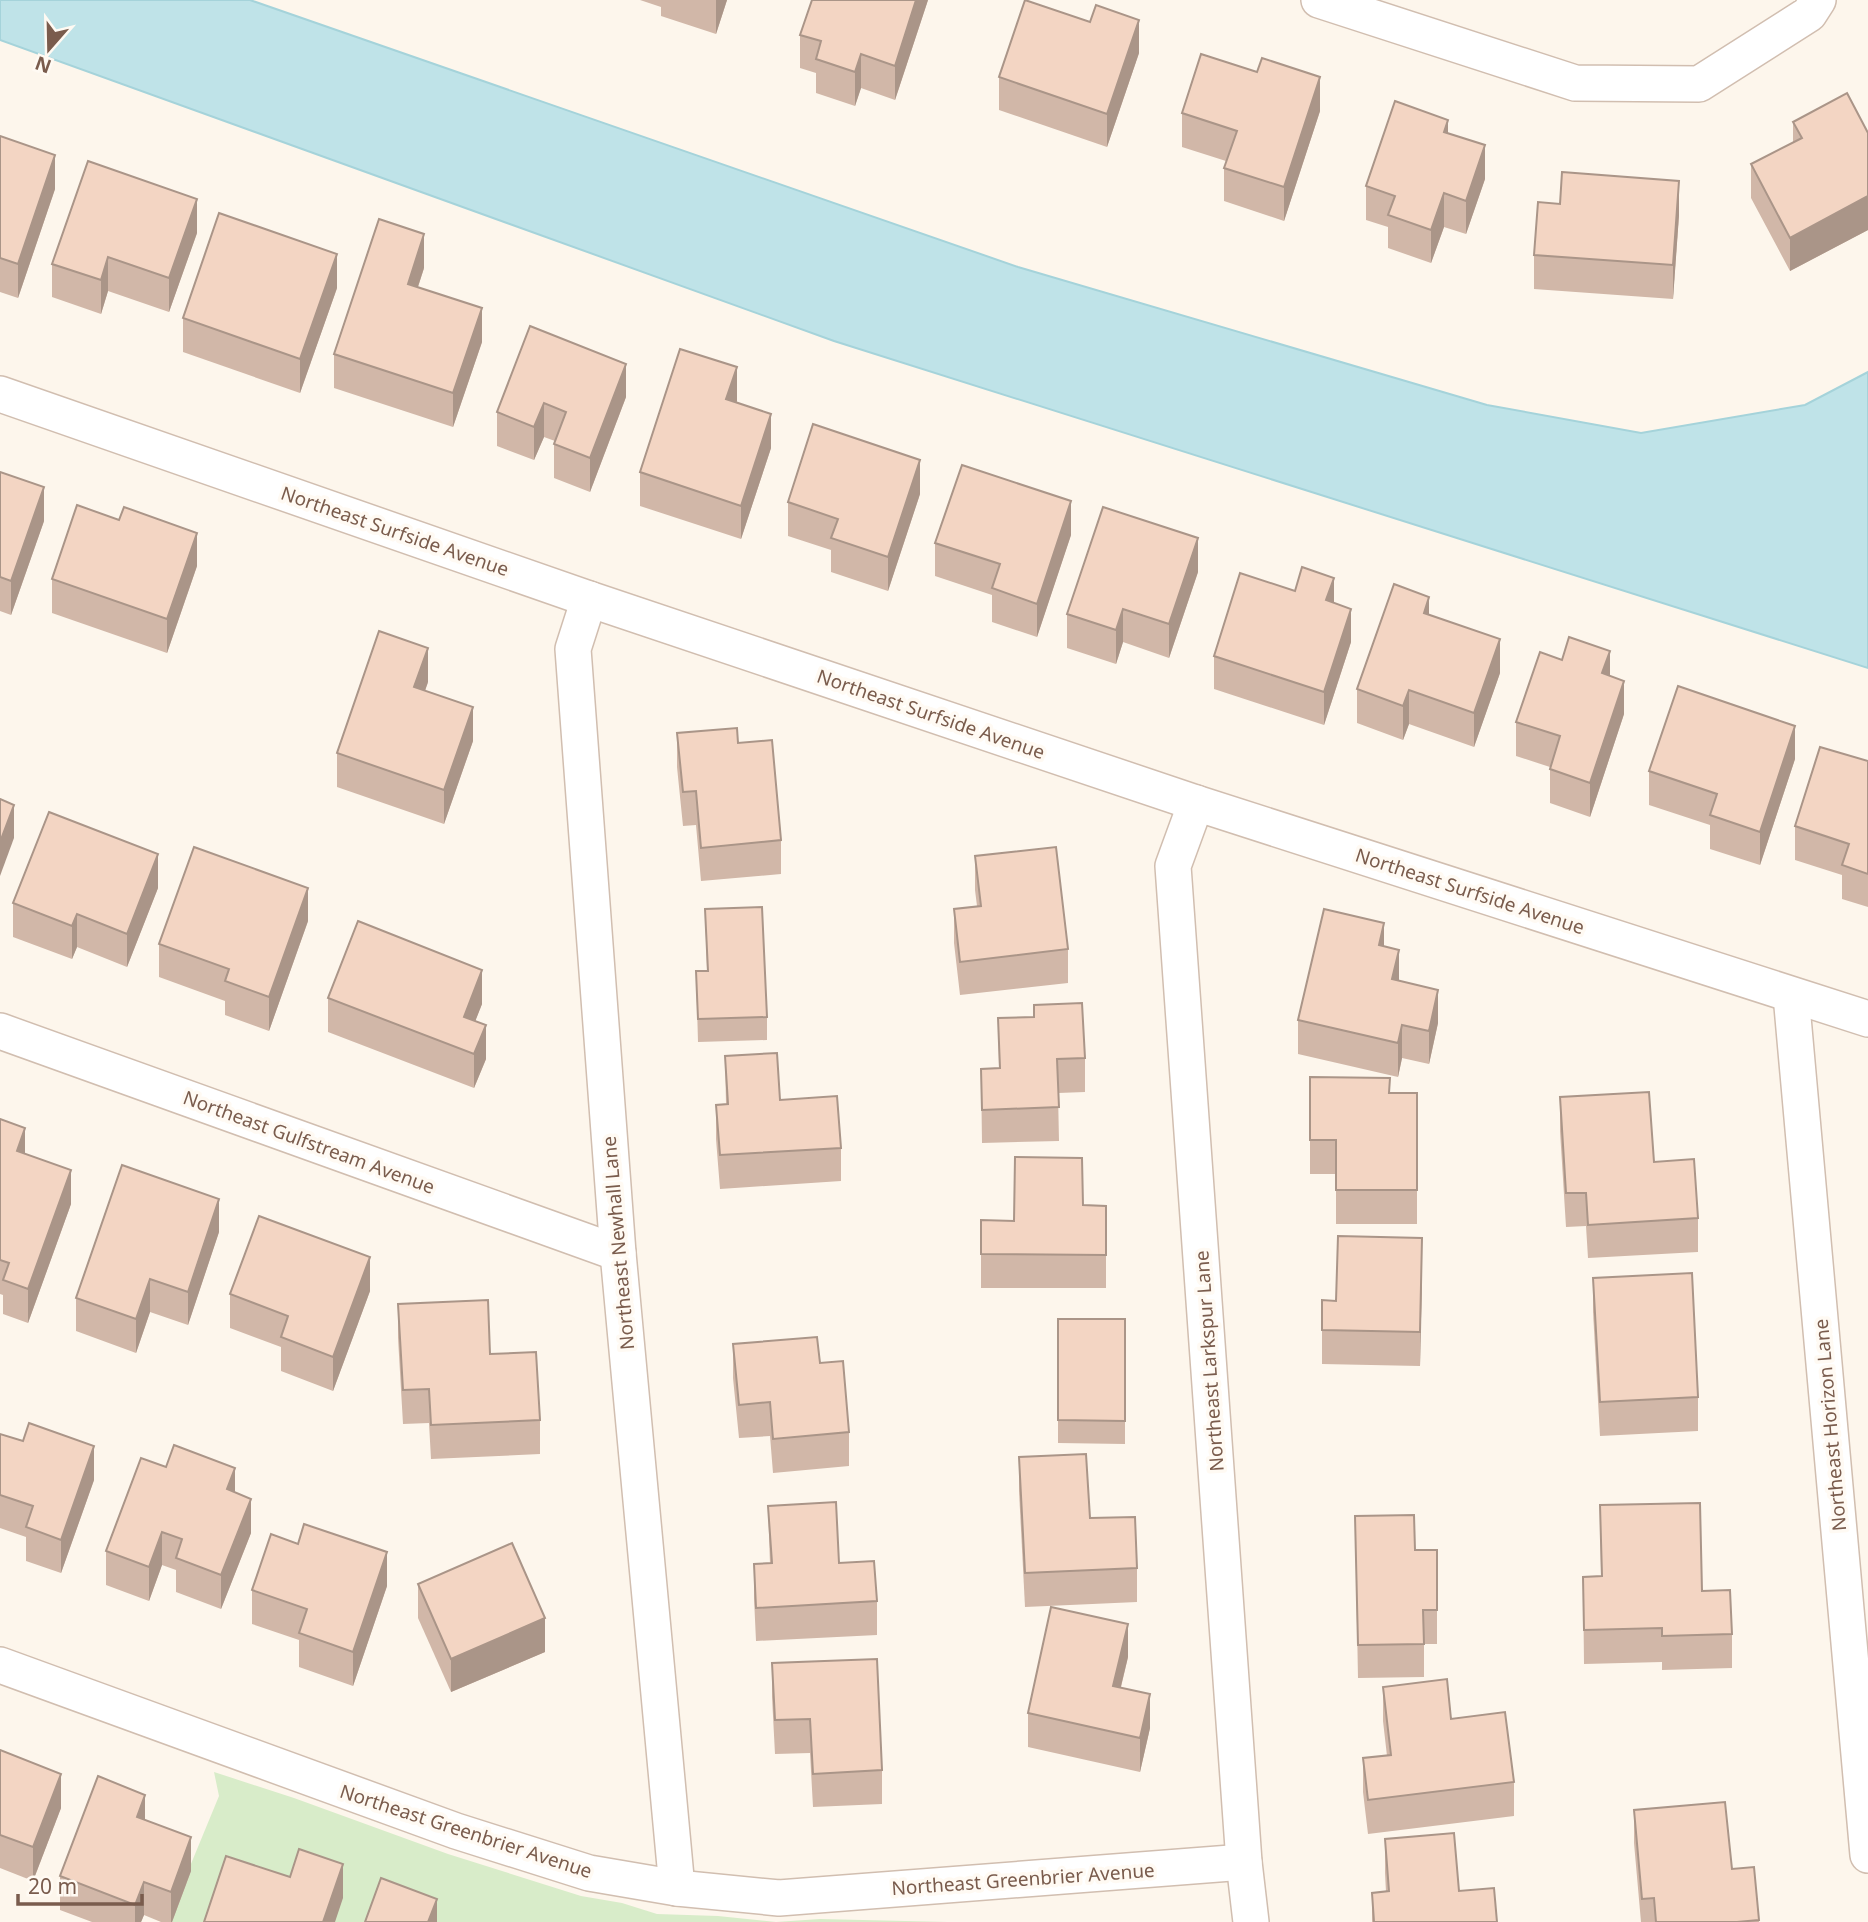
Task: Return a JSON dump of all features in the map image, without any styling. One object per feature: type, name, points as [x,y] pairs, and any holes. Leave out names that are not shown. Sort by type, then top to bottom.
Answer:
[{"type":"street","points":[[1319,0],[1575,83],[1699,84],[1809,14],[1818,0]]},
{"type":"street","name":"Northeast Surfside Avenue","points":[[0,394],[589,598],[1196,803],[1868,1019]]},
{"type":"street","name":"Northeast Newhall Lane","points":[[589,598],[573,649],[618,1253],[677,1888]]},
{"type":"street","name":"Northeast Larkspur Lane","points":[[1196,803],[1173,866],[1244,1862],[1251,1922]]},
{"type":"street","name":"Northeast Horizon Lane","points":[[1791,995],[1868,1855]]},
{"type":"street","name":"Northeast Gulfstream Avenue","points":[[0,1031],[618,1253]]},
{"type":"street","name":"Northeast Greenbrier Avenue","points":[[0,1665],[456,1831],[589,1873],[677,1888],[779,1898],[1244,1862]]},
{"type":"green space","points":[[214,1772],[448,1854],[581,1896],[622,1903],[657,1914],[776,1922],[167,1922],[219,1796]]},
{"type":"green space","points":[[820,1919],[948,1922],[776,1922]]},
{"type":"water","points":[[0,0],[250,0],[1018,267],[1487,405],[1641,433],[1805,405],[1868,372],[1868,668],[834,341],[0,40]]},
{"type":"building","points":[[812,0],[916,0],[895,66],[861,54],[855,72],[816,59],[821,41],[800,35]]},
{"type":"building","points":[[1025,0],[1090,22],[1096,5],[1139,20],[1107,114],[999,77]]},
{"type":"building","points":[[1201,54],[1257,72],[1262,58],[1320,77],[1284,187],[1224,168],[1237,131],[1182,113]]},
{"type":"building","points":[[1847,93],[1868,133],[1868,196],[1790,238],[1751,164],[1802,138],[1793,122]]},
{"type":"building","points":[[1395,101],[1448,120],[1444,132],[1485,145],[1466,201],[1444,193],[1431,230],[1388,215],[1395,196],[1366,186]]},
{"type":"building","points":[[0,136],[55,155],[18,264],[0,258]]},
{"type":"building","points":[[88,161],[197,199],[169,278],[108,257],[101,280],[52,264]]},
{"type":"building","points":[[1562,172],[1679,181],[1673,265],[1534,255],[1538,202],[1560,204]]},
{"type":"building","points":[[219,213],[337,254],[300,359],[183,318]]},
{"type":"building","points":[[379,219],[424,234],[408,284],[482,308],[453,393],[334,354]]},
{"type":"building","points":[[530,326],[626,364],[590,458],[554,444],[566,412],[544,403],[534,427],[497,412]]},
{"type":"building","points":[[680,349],[737,367],[726,399],[771,414],[741,506],[640,472]]},
{"type":"building","points":[[813,424],[920,460],[888,557],[831,538],[838,519],[788,502]]},
{"type":"building","points":[[962,465],[1071,501],[1037,604],[992,588],[1000,564],[935,543]]},
{"type":"building","points":[[0,472],[44,487],[11,581],[0,577]]},
{"type":"building","points":[[77,505],[119,520],[124,507],[197,533],[167,619],[52,579]]},
{"type":"building","points":[[1103,507],[1198,538],[1169,624],[1123,609],[1116,630],[1067,614]]},
{"type":"building","points":[[1302,567],[1334,578],[1326,600],[1351,609],[1324,692],[1214,656],[1240,573],[1295,591]]},
{"type":"building","points":[[1394,584],[1429,597],[1424,613],[1500,639],[1474,713],[1409,690],[1403,706],[1357,689]]},
{"type":"building","points":[[379,631],[428,648],[414,687],[473,707],[444,790],[337,753]]},
{"type":"building","points":[[1569,637],[1610,651],[1602,673],[1624,681],[1590,783],[1550,769],[1560,736],[1516,722],[1540,652],[1562,660]]},
{"type":"building","points":[[1678,686],[1795,726],[1760,832],[1710,815],[1717,794],[1649,771]]},
{"type":"building","points":[[737,728],[738,743],[772,740],[781,840],[701,848],[696,791],[683,792],[677,733]]},
{"type":"building","points":[[1820,747],[1868,761],[1868,874],[1842,865],[1849,844],[1795,826]]},
{"type":"building","points":[[0,799],[14,805],[0,842]]},
{"type":"building","points":[[49,812],[158,854],[127,934],[77,914],[72,926],[13,903]]},
{"type":"building","points":[[194,847],[308,888],[269,997],[225,981],[229,969],[159,944]]},
{"type":"building","points":[[1056,847],[1068,949],[960,962],[954,909],[981,906],[975,856]]},
{"type":"building","points":[[762,907],[767,1017],[698,1019],[696,971],[708,971],[705,909]]},
{"type":"building","points":[[1324,909],[1384,923],[1379,945],[1399,950],[1392,979],[1438,990],[1429,1031],[1402,1025],[1398,1043],[1298,1020]]},
{"type":"building","points":[[358,921],[482,970],[464,1017],[486,1025],[474,1054],[328,998]]},
{"type":"building","points":[[1082,1003],[1085,1058],[1057,1059],[1059,1107],[982,1110],[981,1069],[1000,1068],[998,1018],[1034,1017],[1034,1005]]},
{"type":"building","points":[[777,1053],[780,1100],[837,1096],[841,1148],[720,1155],[716,1105],[728,1104],[725,1056]]},
{"type":"building","points":[[1310,1077],[1390,1078],[1389,1093],[1417,1093],[1417,1190],[1336,1190],[1336,1140],[1310,1140]]},
{"type":"building","points":[[1649,1092],[1654,1162],[1694,1159],[1698,1218],[1588,1225],[1586,1193],[1566,1193],[1560,1097]]},
{"type":"building","points":[[0,1119],[25,1128],[17,1151],[71,1170],[28,1289],[3,1280],[9,1263],[0,1260]]},
{"type":"building","points":[[1015,1157],[1082,1158],[1083,1205],[1106,1206],[1106,1255],[981,1254],[981,1220],[1014,1221]]},
{"type":"building","points":[[122,1165],[219,1199],[188,1292],[150,1279],[136,1319],[76,1298]]},
{"type":"building","points":[[259,1216],[370,1257],[333,1357],[281,1337],[288,1316],[230,1294]]},
{"type":"building","points":[[1338,1236],[1422,1238],[1420,1332],[1322,1330],[1322,1300],[1336,1301]]},
{"type":"building","points":[[1692,1273],[1698,1397],[1600,1402],[1593,1278]]},
{"type":"building","points":[[488,1300],[490,1354],[536,1352],[540,1420],[431,1425],[429,1389],[403,1390],[398,1304]]},
{"type":"building","points":[[1058,1319],[1125,1319],[1125,1421],[1058,1420]]},
{"type":"building","points":[[817,1337],[820,1363],[843,1361],[849,1432],[773,1439],[770,1402],[739,1405],[733,1344]]},
{"type":"building","points":[[29,1423],[94,1446],[61,1540],[26,1527],[33,1506],[0,1495],[0,1434],[23,1441]]},
{"type":"building","points":[[174,1445],[235,1468],[227,1489],[251,1499],[221,1575],[176,1558],[182,1539],[162,1532],[149,1567],[106,1551],[141,1458],[166,1467]]},
{"type":"building","points":[[1086,1454],[1090,1518],[1135,1517],[1137,1568],[1025,1573],[1019,1457]]},
{"type":"building","points":[[836,1502],[839,1563],[874,1561],[877,1601],[756,1608],[754,1564],[772,1563],[768,1506]]},
{"type":"building","points":[[1700,1503],[1702,1591],[1730,1590],[1732,1634],[1662,1636],[1662,1628],[1584,1630],[1583,1577],[1602,1576],[1600,1505]]},
{"type":"building","points":[[1414,1515],[1415,1550],[1437,1550],[1437,1610],[1423,1610],[1424,1644],[1358,1645],[1355,1516]]},
{"type":"building","points":[[304,1524],[387,1552],[353,1652],[299,1633],[307,1609],[252,1590],[271,1534],[298,1544]]},
{"type":"building","points":[[512,1543],[545,1618],[451,1659],[418,1584]]},
{"type":"building","points":[[1051,1607],[1128,1624],[1113,1686],[1150,1694],[1140,1738],[1028,1713]]},
{"type":"building","points":[[877,1659],[882,1770],[813,1774],[810,1719],[775,1720],[772,1663]]},
{"type":"building","points":[[1447,1679],[1451,1719],[1505,1712],[1514,1782],[1368,1800],[1363,1758],[1391,1755],[1383,1687]]},
{"type":"building","points":[[0,1750],[61,1774],[33,1847],[0,1835]]},
{"type":"building","points":[[98,1776],[145,1795],[137,1817],[191,1837],[171,1892],[144,1882],[135,1905],[60,1876]]},
{"type":"building","points":[[1725,1802],[1732,1869],[1754,1867],[1759,1920],[1656,1922],[1654,1898],[1642,1899],[1634,1810]]},
{"type":"building","points":[[1454,1833],[1459,1891],[1494,1888],[1497,1922],[1374,1922],[1372,1893],[1389,1891],[1385,1839]]},
{"type":"building","points":[[299,1849],[343,1864],[323,1922],[204,1922],[226,1856],[290,1877]]},
{"type":"building","points":[[381,1878],[437,1899],[428,1922],[365,1922]]}]
